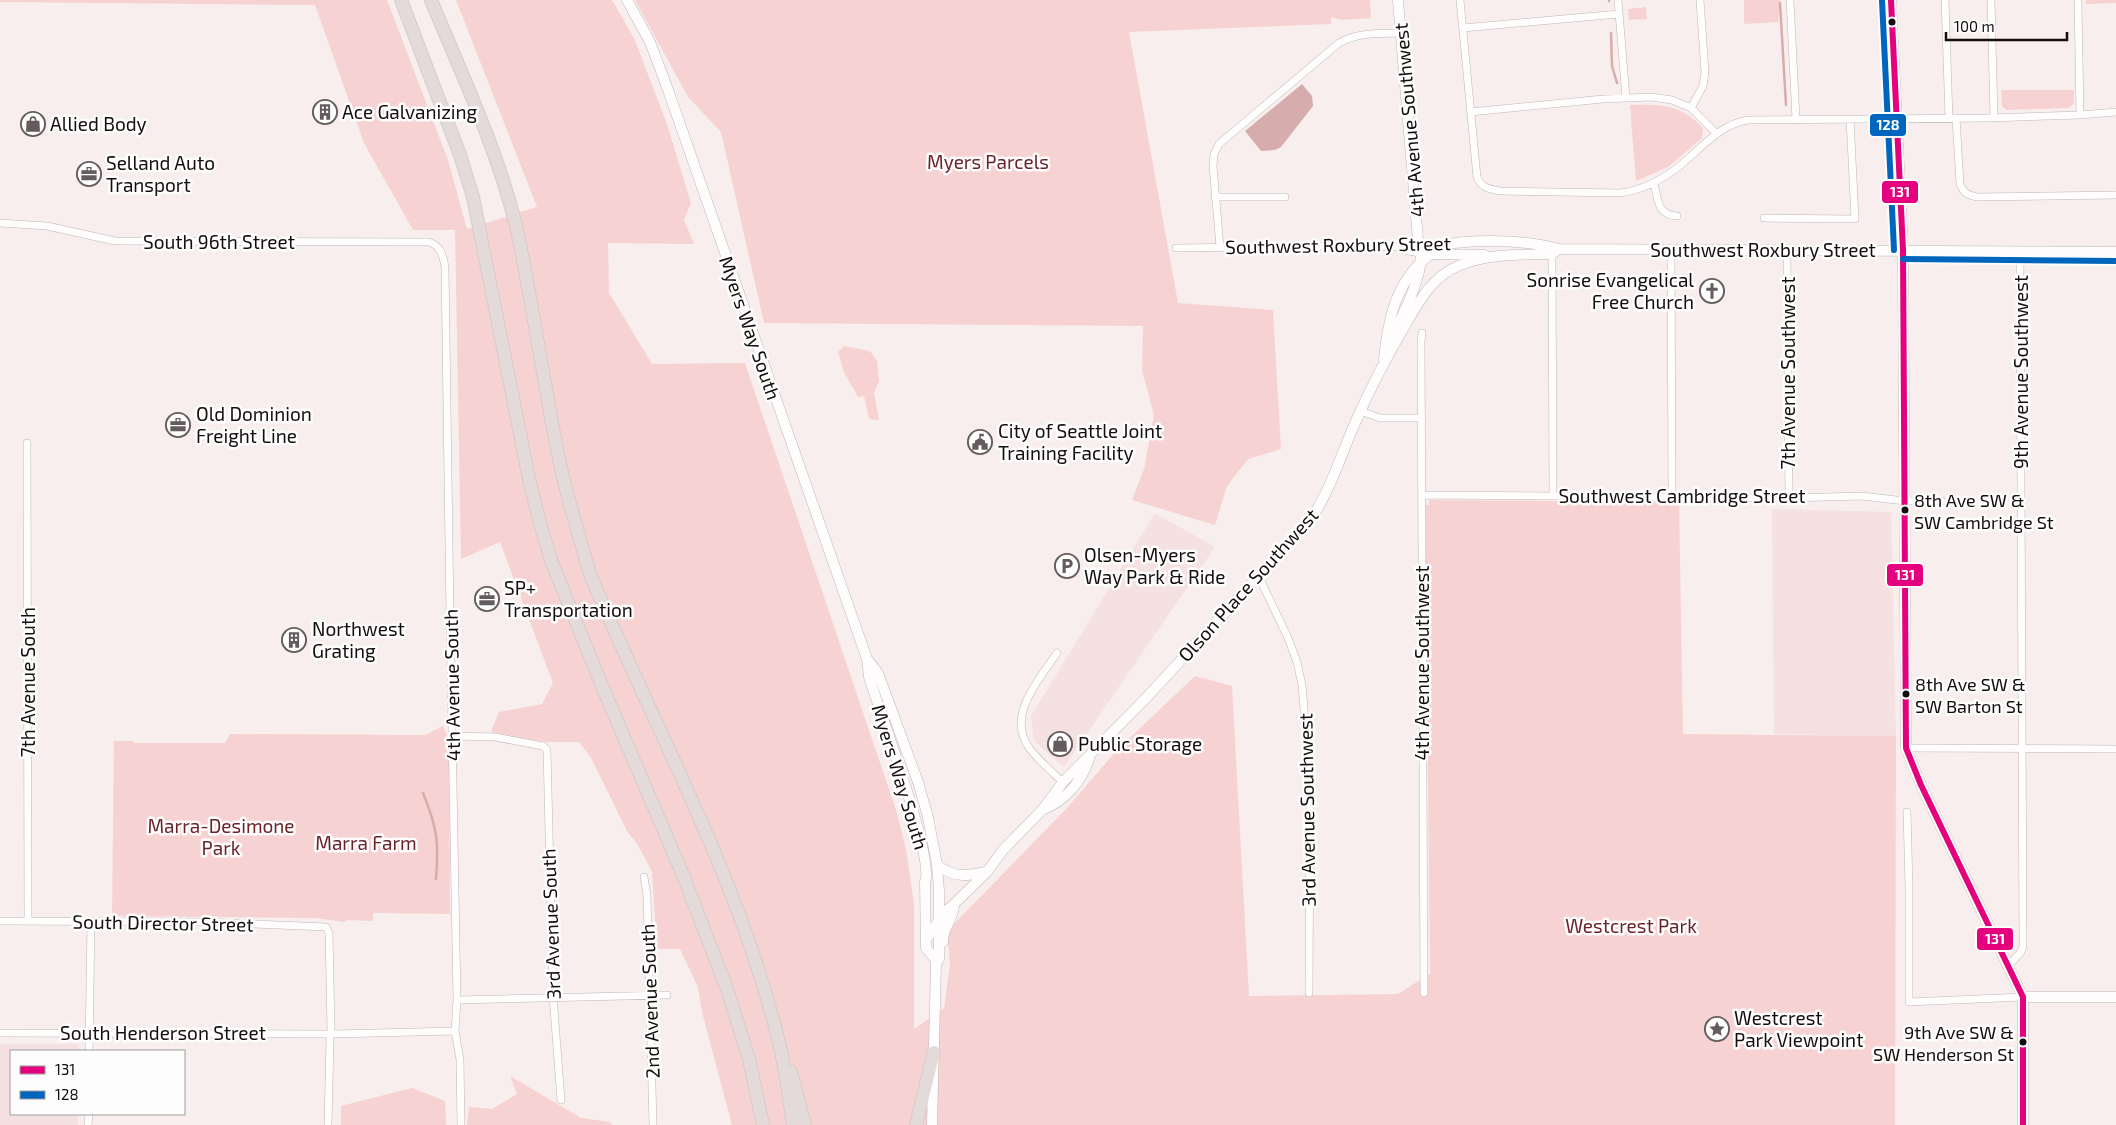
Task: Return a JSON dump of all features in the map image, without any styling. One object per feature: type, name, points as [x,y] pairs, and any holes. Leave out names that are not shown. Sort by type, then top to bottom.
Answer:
[{"type":"highway","points":[[401,0],[460,155],[473,197],[540,527],[566,597],[683,875],[727,989],[749,1059],[762,1125]]},
{"type":"highway","points":[[431,0],[492,146],[506,189],[517,231],[561,469],[574,522],[590,574],[734,902],[768,1004],[780,1048],[792,1125]]},
{"type":"highway","points":[[780,1048],[789,1066],[805,1125]]},
{"type":"highway","points":[[916,1125],[934,1052]]},
{"type":"main road","name":"Myers Way South","points":[[627,0],[650,42],[667,87],[867,659],[869,677],[912,808],[923,850],[927,876],[925,882],[926,948]]},
{"type":"main road","name":"4th Avenue Southwest","points":[[1383,363],[1418,276],[1420,250],[1398,0]]},
{"type":"main road","points":[[1891,0],[1903,250],[1906,748],[2023,997],[2024,1125]]},
{"type":"main road","name":"Southwest Roxbury Street","points":[[1441,246],[1471,241],[1498,241],[1542,244],[1556,251]]},
{"type":"main road","name":"Olson Place Southwest","points":[[1383,363],[1387,325],[1393,307],[1420,250],[1441,246]]},
{"type":"main road","points":[[1402,248],[1491,256]]},
{"type":"main road","name":"Southwest Roxbury Street","points":[[1449,271],[1457,266],[1491,256],[1556,251],[1787,249],[2116,252]]},
{"type":"main road","name":"Olson Place Southwest","points":[[926,948],[931,930],[940,913],[954,904],[987,872],[1004,850],[1043,809],[1063,782],[1090,756],[1311,519],[1321,505],[1383,363],[1425,291],[1449,271]]},
{"type":"main road","name":"Myers Way South","points":[[867,659],[878,673],[918,782],[928,817],[937,864],[940,913],[937,959]]},
{"type":"main road","name":"Olson Place Southwest","points":[[1043,809],[1056,804],[1072,789],[1085,773],[1090,756]]},
{"type":"main road","points":[[937,864],[944,870],[958,876],[987,872]]},
{"type":"main road","points":[[927,876],[931,880],[934,902],[940,913]]},
{"type":"main road","name":"Olson Place Southwest","points":[[937,959],[943,946],[945,927],[954,913],[954,904]]},
{"type":"main road","points":[[926,948],[937,959],[932,1125]]},
{"type":"main road","points":[[2023,997],[2116,997]]},
{"type":"street","points":[[1460,0],[1477,176],[1480,184],[1486,188],[1500,191],[1630,192],[1654,183],[1670,173],[1716,134],[1731,124],[1745,120],[1994,118],[2116,112]]},
{"type":"street","points":[[1618,0],[1626,98]]},
{"type":"street","points":[[1691,108],[1703,86],[1706,72],[1700,0]]},
{"type":"street","points":[[1790,0],[1796,119]]},
{"type":"street","points":[[1945,0],[1952,118],[1960,184],[1963,191],[1976,197],[2116,195]]},
{"type":"street","points":[[1991,0],[1994,118]]},
{"type":"street","points":[[2078,0],[2080,115]]},
{"type":"street","points":[[1463,28],[1619,14]]},
{"type":"street","points":[[1220,247],[1213,166],[1216,150],[1226,137],[1339,43],[1349,37],[1401,33]]},
{"type":"street","points":[[1471,112],[1626,98],[1662,98],[1691,108],[1716,134]]},
{"type":"street","points":[[1764,218],[1855,219],[1850,119]]},
{"type":"street","points":[[1654,183],[1661,209],[1669,215],[1677,216]]},
{"type":"street","points":[[1215,197],[1284,197]]},
{"type":"street","name":"South 96th Street","points":[[0,223],[47,226],[115,241],[429,242],[438,247]]},
{"type":"street","name":"Southwest Roxbury Street","points":[[1176,248],[1365,246],[1402,248]]},
{"type":"street","name":"4th Avenue South","points":[[438,247],[442,253],[445,267],[447,480],[454,736],[458,1000],[455,1031],[460,1060],[461,1125]]},
{"type":"street","points":[[1671,249],[1672,496]]},
{"type":"street","name":"7th Avenue Southwest","points":[[1787,249],[1789,498]]},
{"type":"street","points":[[1553,496],[1556,251]]},
{"type":"street","name":"9th Avenue Southwest","points":[[2008,966],[2022,952],[2023,946],[2020,252]]},
{"type":"street","name":"4th Avenue Southwest","points":[[1422,333],[1424,994]]},
{"type":"street","points":[[1360,412],[1380,418],[1422,418]]},
{"type":"street","name":"7th Avenue South","points":[[28,443],[28,921]]},
{"type":"street","name":"Southwest Cambridge Street","points":[[1422,495],[1789,498],[1862,496],[1905,501],[1942,501]]},
{"type":"street","name":"3rd Avenue Southwest","points":[[1258,576],[1298,662],[1302,685],[1310,779],[1309,993]]},
{"type":"street","points":[[1057,652],[1025,702],[1021,722],[1025,741],[1030,750],[1063,782]]},
{"type":"street","name":"3rd Avenue South","points":[[454,736],[494,737],[546,748],[553,996],[560,1100]]},
{"type":"street","points":[[1906,748],[2116,750]]},
{"type":"street","points":[[1907,812],[1910,905],[1909,1002],[2023,997]]},
{"type":"street","name":"2nd Avenue South","points":[[644,877],[647,895],[653,1125]]},
{"type":"street","name":"South Director Street","points":[[0,921],[222,923],[326,927],[330,933],[331,1034]]},
{"type":"street","points":[[89,1050],[91,922]]},
{"type":"street","points":[[458,1000],[667,994]]},
{"type":"street","name":"South Henderson Street","points":[[0,1033],[331,1034],[455,1031]]},
{"type":"street","points":[[328,1125],[331,1034]]},
{"type":"shaded area","points":[[1302,84],[1312,96],[1313,106],[1281,147],[1275,150],[1261,151],[1245,131]]},
{"type":"shaded area","points":[[1772,509],[1891,512],[1896,736],[1774,734]]},
{"type":"shaded area","points":[[1155,513],[1215,547],[1064,767],[1034,741],[1031,716]]},
{"type":"shaded area","points":[[0,1044],[79,1044],[79,1050],[10,1050],[10,1115],[78,1115],[78,1125],[0,1125]]},
{"type":"green space","name":"Westcrest Park","points":[[0,0],[387,0],[448,160],[467,229],[537,207],[456,0],[612,0],[634,38],[667,124],[691,203],[684,220],[694,244],[608,243],[609,293],[652,364],[745,363],[896,810],[906,849],[914,904],[914,1029],[944,1008],[950,964],[947,931],[1066,809],[1117,750],[1195,676],[1232,686],[1249,996],[1398,994],[1431,973],[1425,505],[1429,505],[1429,500],[1679,502],[1683,734],[1896,736],[1895,1125],[732,1125],[702,1012],[698,987],[680,949],[657,949],[652,872],[638,845],[627,831],[591,758],[579,742],[546,742],[491,732],[499,712],[542,704],[553,683],[500,542],[461,559],[455,230],[413,230],[364,143],[315,5],[0,2]]},
{"type":"green space","name":"Myers Parcels","points":[[635,0],[1370,0],[1371,18],[1342,20],[1331,17],[1331,24],[1129,32],[1178,303],[1273,310],[1281,449],[1248,459],[1227,486],[1215,525],[1132,500],[1144,469],[1154,415],[1142,370],[1143,326],[764,323],[721,132],[688,97]]},
{"type":"green space","points":[[1744,0],[1780,0],[1778,22],[1744,24]]},
{"type":"green space","points":[[2086,0],[2116,0],[2116,3],[2086,4]]},
{"type":"green space","points":[[1646,7],[1647,19],[1629,20],[1628,9]]},
{"type":"green space","points":[[2001,90],[2074,90],[2074,103],[2069,108],[2006,110],[2002,106]]},
{"type":"green space","points":[[1630,105],[1670,107],[1687,114],[1703,128],[1702,138],[1668,167],[1636,181]]},
{"type":"green space","points":[[844,346],[870,351],[877,361],[879,381],[874,393],[879,420],[869,419],[864,396],[858,397],[844,372],[838,352]]},
{"type":"green space","name":"Marra-Desimone Park","points":[[443,726],[449,741],[450,914],[373,913],[373,921],[346,920],[345,922],[315,918],[112,916],[114,741],[132,741],[135,743],[225,743],[230,734],[425,735]]},
{"type":"green space","points":[[510,1076],[581,1118],[610,1122],[612,1125],[467,1125],[469,1107],[492,1109],[517,1094]]},
{"type":"green space","points":[[412,1088],[445,1101],[446,1125],[341,1125],[341,1106]]},
{"type":"waterway","points":[[1780,3],[1786,105]]},
{"type":"waterway","points":[[1611,33],[1612,66],[1617,83]]},
{"type":"waterway","points":[[423,793],[436,835],[436,879]]},
{"type":"transit line","name":"128","points":[[1882,0],[1894,250]]},
{"type":"transit line","name":"131","points":[[1891,0],[1903,250],[1906,748],[1921,785],[2023,997],[2023,1125]]},
{"type":"transit line","name":"128","points":[[1903,259],[2116,261]]},
{"type":"place","name":"Ace Galvanizing","points":[[325,112]]},
{"type":"place","name":"Allied Body","points":[[33,124]]},
{"type":"place","name":"Selland Auto Transport","points":[[89,174]]},
{"type":"place","name":"Sonrise Evangelical Free Church","points":[[1712,291]]},
{"type":"place","name":"Old Dominion Freight Line","points":[[178,425]]},
{"type":"place","name":"City of Seattle Joint Training Facility","points":[[980,442]]},
{"type":"place","name":"8th Ave SW & SW Cambridge St","points":[[1905,510]]},
{"type":"place","name":"Olsen-Myers Way Park & Ride","points":[[1067,566]]},
{"type":"place","name":"SP+ Transportation","points":[[487,599]]},
{"type":"place","name":"Northwest Grating","points":[[294,640]]},
{"type":"place","name":"8th Ave SW & SW Barton St","points":[[1906,694]]},
{"type":"place","name":"Public Storage","points":[[1060,744]]},
{"type":"place","name":"Westcrest Park Viewpoint","points":[[1717,1029]]},
{"type":"place","name":"9th Ave SW & SW Henderson St","points":[[2023,1042]]},
{"type":"park label","name":"Marra Farm","points":[[366,843]]}]
